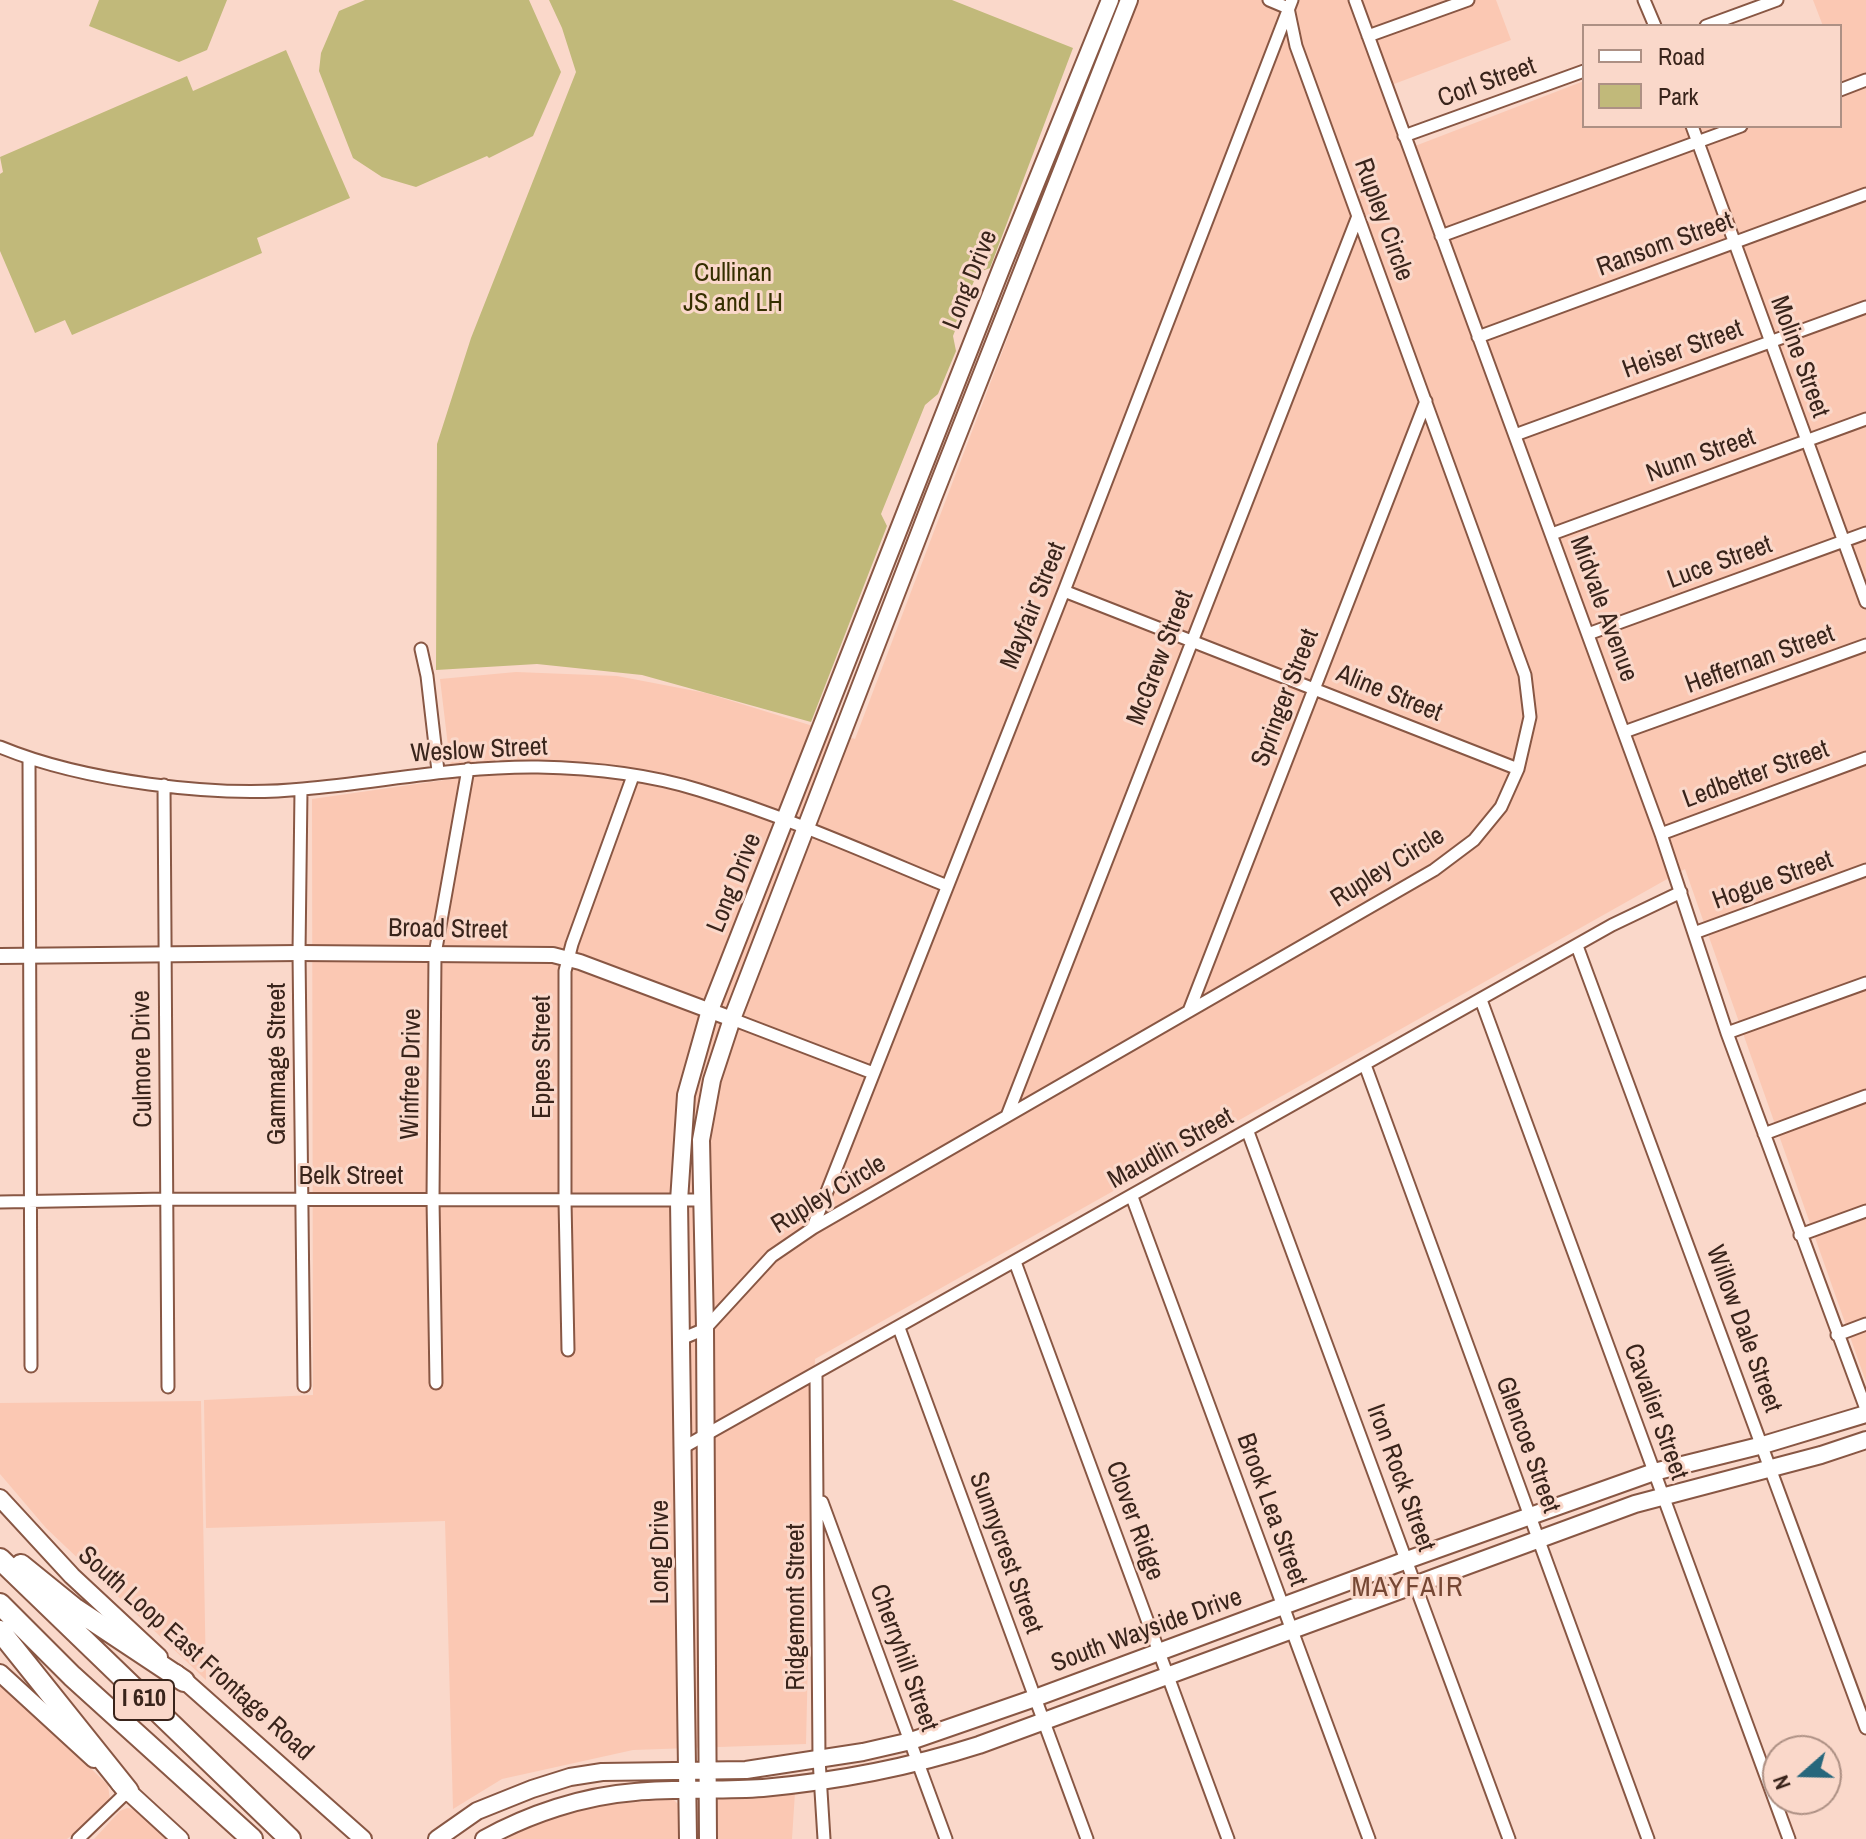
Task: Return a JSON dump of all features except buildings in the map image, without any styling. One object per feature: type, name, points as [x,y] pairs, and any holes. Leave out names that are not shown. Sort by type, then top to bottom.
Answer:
[{"type":"highway","points":[[0,1549],[74,1608],[184,1681]]},
{"type":"highway","name":"I 610","points":[[0,1559],[290,1839]]},
{"type":"highway","name":"I 610","points":[[0,1604],[72,1676],[252,1839]]},
{"type":"highway","points":[[0,1631],[128,1791]]},
{"type":"main road","name":"Long Drive","points":[[688,1839],[679,1201],[686,1095],[710,1010],[1110,0]]},
{"type":"main road","name":"Long Drive","points":[[708,1839],[701,1140],[712,1080],[732,1019],[933,498],[1129,0]]},
{"type":"main road","points":[[1089,52],[1104,64]]},
{"type":"main road","points":[[1046,158],[1064,166]]},
{"type":"main road","points":[[1003,264],[1023,270]]},
{"type":"main road","points":[[958,381],[976,389]]},
{"type":"main road","points":[[915,491],[933,498]]},
{"type":"main road","points":[[867,613],[886,620]]},
{"type":"main road","points":[[824,723],[844,730]]},
{"type":"main road","points":[[746,921],[766,931]]},
{"type":"main road","name":"South Wayside Drive","points":[[437,1839],[477,1811],[570,1777],[602,1772],[746,1770],[911,1741],[1529,1515],[1654,1472],[1763,1445],[1866,1412]]},
{"type":"main road","name":"South Wayside Drive","points":[[484,1839],[535,1816],[603,1796],[636,1791],[763,1788],[821,1782],[875,1774],[979,1745],[1663,1494],[1866,1440]]},
{"type":"main road","name":"South Loop East Frontage Road","points":[[0,1498],[72,1576],[184,1681],[363,1839]]},
{"type":"main road","points":[[685,1551],[707,1552]]},
{"type":"main road","points":[[685,1661],[707,1662]]},
{"type":"main road","points":[[0,1673],[180,1839]]},
{"type":"main road","points":[[532,1789],[535,1816]]},
{"type":"street","points":[[1269,0],[1290,4]]},
{"type":"street","name":"Midvale Avenue","points":[[1355,0],[1661,834],[1727,1033],[1866,1412]]},
{"type":"street","points":[[1368,36],[1468,0]]},
{"type":"street","points":[[1644,0],[1654,24]]},
{"type":"street","points":[[1711,24],[1777,0]]},
{"type":"street","name":"Rupley Circle","points":[[681,1339],[705,1329],[772,1256],[813,1228],[1434,870],[1474,840],[1501,807],[1518,769],[1530,717],[1525,675],[1296,46],[1290,4]]},
{"type":"street","name":"Mayfair Street","points":[[813,1228],[1064,591],[1290,4]]},
{"type":"street","name":"Corl Street","points":[[1404,136],[1582,72]]},
{"type":"street","points":[[1842,89],[1866,80]]},
{"type":"street","name":"Moline Street","points":[[1693,128],[1866,602]]},
{"type":"street","points":[[1441,236],[1736,128]]},
{"type":"street","name":"Ransom Street","points":[[1478,337],[1866,194]]},
{"type":"street","name":"McGrew Street","points":[[1007,1116],[1358,216]]},
{"type":"street","name":"Heiser Street","points":[[1515,435],[1866,307]]},
{"type":"street","name":"Springer Street","points":[[1189,1011],[1426,401]]},
{"type":"street","name":"Nunn Street","points":[[1552,534],[1866,419]]},
{"type":"street","name":"Luce Street","points":[[1588,634],[1866,533]]},
{"type":"street","name":"Aline Street","points":[[1064,591],[1518,769]]},
{"type":"street","name":"Heffernan Street","points":[[1624,732],[1866,645]]},
{"type":"street","points":[[421,649],[438,771]]},
{"type":"street","name":"Weslow Street","points":[[0,747],[29,759],[93,775],[164,785],[235,790],[301,790],[468,769],[539,767],[633,776],[696,789],[806,828],[947,886]]},
{"type":"street","name":"Ledbetter Street","points":[[1661,834],[1866,758]]},
{"type":"street","points":[[29,759],[31,1366]]},
{"type":"street","name":"Winfree Drive","points":[[436,1383],[433,1199],[435,954],[468,769]]},
{"type":"street","name":"Eppes Street","points":[[568,1350],[565,1201],[567,958],[633,776]]},
{"type":"street","name":"Culmore Drive","points":[[164,785],[168,1387]]},
{"type":"street","name":"Gammage Street","points":[[301,790],[299,953],[304,1386]]},
{"type":"street","name":"Hogue Street","points":[[1694,933],[1866,870]]},
{"type":"street","name":"Maudlin Street","points":[[684,1447],[1612,925],[1681,892]]},
{"type":"street","name":"Willow Dale Street","points":[[1577,946],[1866,1728]]},
{"type":"street","name":"Broad Street","points":[[0,956],[299,953],[553,955],[710,1010],[873,1073]]},
{"type":"street","points":[[1727,1033],[1866,983]]},
{"type":"street","name":"Cavalier Street","points":[[1481,1000],[1789,1839]]},
{"type":"street","name":"Glencoe Street","points":[[1365,1065],[1648,1839]]},
{"type":"street","points":[[1764,1134],[1866,1096]]},
{"type":"street","name":"Iron Rock Street","points":[[1248,1132],[1509,1839]]},
{"type":"street","name":"Brook Lea Street","points":[[1132,1197],[1369,1839]]},
{"type":"street","name":"Belk Street","points":[[0,1202],[167,1199],[703,1200]]},
{"type":"street","points":[[1800,1235],[1866,1211]]},
{"type":"street","name":"Clover Ridge","points":[[1015,1262],[1228,1839]]},
{"type":"street","points":[[1837,1335],[1866,1324]]},
{"type":"street","name":"Sunnycrest Street","points":[[899,1328],[1087,1839]]},
{"type":"street","name":"Ridgemont Street","points":[[816,1374],[819,1759],[824,1839]]},
{"type":"street","name":"Cherryhill Street","points":[[818,1492],[946,1839]]},
{"type":"street","points":[[78,1839],[128,1791]]},
{"type":"shaded area","points":[[1136,0],[1496,0],[1511,40],[1394,84],[1415,146],[1582,82],[1582,128],[1842,128],[1842,24],[1822,24],[1813,0],[1866,0],[1866,1382],[1685,869],[815,1359],[806,1744],[633,1750],[502,1779],[453,1809],[445,1521],[206,1528],[204,1400],[313,1395],[312,799],[452,779],[440,679],[516,672],[617,676],[706,693],[855,739]]},
{"type":"shaded area","points":[[201,1401],[206,1680],[46,1528],[0,1474],[0,1403]]},
{"type":"shaded area","points":[[0,1681],[108,1785],[110,1800],[100,1813],[67,1839],[0,1839]]},
{"type":"shaded area","points":[[795,1792],[792,1839],[714,1839],[715,1795]]},
{"type":"shaded area","points":[[673,1799],[681,1807],[681,1839],[501,1839],[528,1825],[582,1807]]},
{"type":"shaded area","points":[[134,1809],[165,1839],[94,1839],[120,1811]]},
{"type":"green space","points":[[99,0],[227,0],[207,50],[179,62],[89,26]]},
{"type":"green space","points":[[365,0],[529,0],[561,72],[533,136],[489,158],[487,156],[416,187],[382,177],[353,158],[319,71],[321,53],[339,11]]},
{"type":"green space","name":"Cullinan JS and LH","points":[[549,0],[952,0],[1073,48],[990,268],[977,273],[953,336],[956,351],[938,394],[925,405],[881,514],[887,526],[811,722],[642,675],[537,664],[436,670],[437,444],[471,338],[576,72]]},
{"type":"green space","points":[[286,50],[350,198],[257,238],[262,253],[72,335],[65,320],[35,333],[0,251],[0,174],[3,172],[0,157],[187,76],[193,91]]},
{"type":"district","name":"MAYFAIR","points":[[1408,1588]]}]
